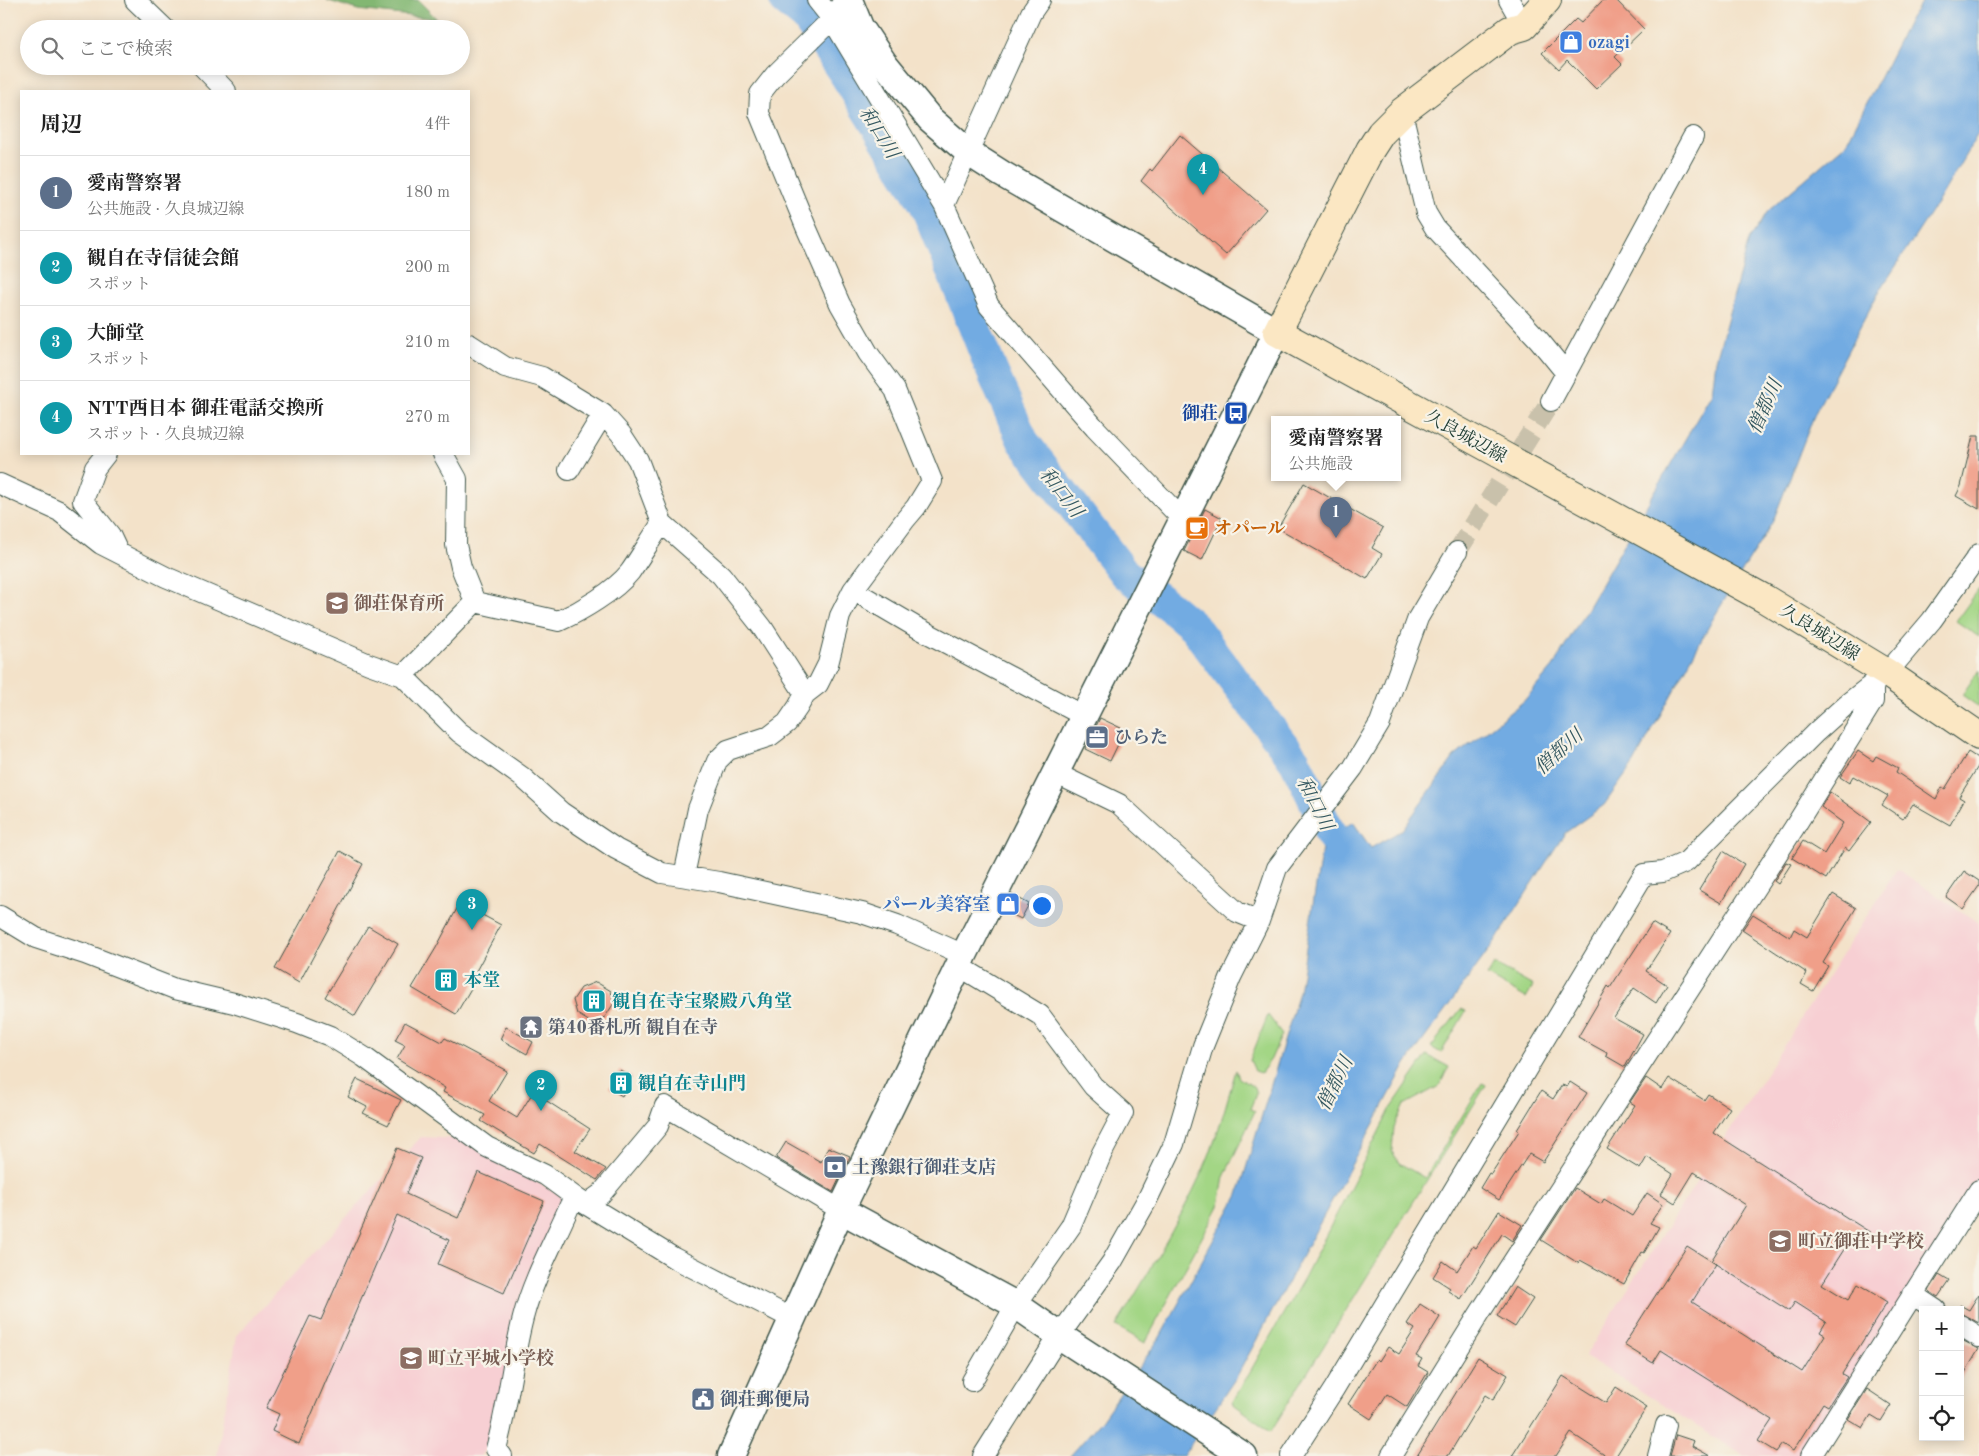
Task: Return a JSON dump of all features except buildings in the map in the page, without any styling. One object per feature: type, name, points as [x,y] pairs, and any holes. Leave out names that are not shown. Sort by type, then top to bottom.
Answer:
[{"type":"main road","points":[[1276,332],[1370,150],[1381,133],[1402,112],[1510,30],[1524,26],[1547,0]]},
{"type":"main road","name":"久良城辺線","points":[[1276,332],[1765,599],[1880,679],[1979,736]]},
{"type":"street","points":[[135,0],[156,20]]},
{"type":"street","points":[[731,1456],[841,1210],[961,960],[1276,332],[1002,174],[969,153],[930,119],[884,63],[860,27],[835,15],[817,0]]},
{"type":"street","points":[[684,876],[698,809],[718,761],[728,750],[770,736],[787,723],[805,694],[818,684],[828,664],[840,616],[853,590],[916,507],[932,481],[894,390],[868,353],[840,304],[759,113],[760,94],[775,75],[835,15],[844,0]]},
{"type":"street","points":[[944,205],[1031,13],[1040,0]]},
{"type":"street","points":[[1509,0],[1524,26]]},
{"type":"street","points":[[835,15],[944,205],[989,306],[1095,428],[1183,520]]},
{"type":"street","points":[[211,75],[225,90]]},
{"type":"street","points":[[1402,112],[1426,213],[1435,228],[1539,340],[1566,373]]},
{"type":"street","points":[[1551,401],[1693,137]]},
{"type":"street","points":[[470,345],[504,367],[542,377],[603,414],[621,434],[638,460],[662,522],[721,575],[762,627],[805,694]]},
{"type":"street","points":[[569,470],[603,414]]},
{"type":"street","points":[[105,455],[95,468],[83,502],[110,535],[118,552]]},
{"type":"street","points":[[443,455],[457,479],[456,545],[461,567],[475,602]]},
{"type":"street","points":[[0,484],[59,511],[101,544],[166,577],[369,664],[403,676],[459,732],[522,777],[561,812],[616,849],[662,873],[719,882],[862,913],[897,925],[961,960],[1040,1015],[1093,1086],[1123,1113],[1102,1153],[1071,1226],[1016,1305],[972,1381]]},
{"type":"street","points":[[475,602],[559,621],[572,615],[610,590],[629,573],[662,522]]},
{"type":"street","points":[[983,1456],[1064,1339],[1112,1262],[1147,1200],[1174,1144],[1203,1046],[1231,977],[1259,922],[1278,868],[1353,768],[1380,723],[1418,618],[1457,552]]},
{"type":"street","points":[[1290,1456],[1334,1389],[1644,874],[1663,872],[1686,862],[1816,732],[1880,679],[1932,620],[1979,554]]},
{"type":"street","points":[[853,590],[916,627],[1084,716]]},
{"type":"street","points":[[403,676],[475,602]]},
{"type":"street","points":[[1391,1456],[1486,1303],[1794,828],[1873,701],[1880,679]]},
{"type":"street","points":[[1055,773],[1119,804],[1237,912],[1259,922]]},
{"type":"street","points":[[0,916],[36,938],[85,954],[174,988],[234,1003],[297,1023],[330,1036],[364,1057],[487,1147],[545,1175],[583,1202],[674,1258],[793,1319]]},
{"type":"street","points":[[502,1456],[496,1449],[523,1317],[537,1278],[570,1205],[583,1202],[601,1194],[658,1126],[665,1106],[841,1210],[1016,1305],[1064,1339],[1244,1456]]},
{"type":"street","points":[[1810,1456],[1979,1190]]},
{"type":"street","points":[[1912,1294],[1930,1306]]},
{"type":"street","points":[[1964,1328],[1979,1338]]},
{"type":"street","points":[[1658,1456],[1666,1425]]},
{"type":"shaded area","points":[[1897,869],[1979,923],[1979,1184],[1803,1456],[1744,1456],[1585,1356]]},
{"type":"shaded area","points":[[421,1137],[461,1139],[562,1196],[564,1205],[491,1442],[480,1456],[217,1456],[237,1335]]},
{"type":"green space","points":[[326,0],[418,0],[437,19],[358,10]]},
{"type":"green space","points":[[1979,589],[1979,637],[1956,621]]},
{"type":"green space","points":[[1979,670],[1979,707],[1962,695]]},
{"type":"green space","points":[[1494,964],[1533,986],[1526,998],[1487,976]]},
{"type":"green space","points":[[1461,1009],[1466,1011],[1441,1053],[1431,1047]]},
{"type":"green space","points":[[1268,1015],[1282,1034],[1271,1059],[1261,1073],[1255,1071],[1250,1060]]},
{"type":"green space","points":[[1427,1055],[1449,1067],[1439,1086],[1404,1105],[1394,1127],[1392,1151],[1399,1163],[1425,1178],[1482,1083],[1486,1085],[1271,1431],[1232,1403],[1305,1276],[1391,1108]]},
{"type":"green space","points":[[1236,1070],[1239,1078],[1254,1087],[1256,1094],[1250,1109],[1255,1111],[1224,1177],[1219,1206],[1145,1343],[1116,1326],[1161,1250],[1202,1172],[1217,1134]]},
{"type":"water","name":"僧都川","points":[[1923,0],[1979,0],[1979,132],[1939,200],[1877,295],[1815,413],[1773,521],[1714,617],[1634,763],[1604,805],[1565,833],[1496,940],[1406,1064],[1237,1376],[1183,1456],[1070,1456],[1100,1422],[1159,1339],[1238,1195],[1299,992],[1323,842],[1353,822],[1371,848],[1402,830],[1454,757],[1524,701],[1553,667],[1712,393],[1716,360],[1749,240],[1768,211],[1846,144],[1910,18]]},
{"type":"waterway","name":"和口川","points":[[785,0],[806,17],[846,76],[925,204],[992,371],[1023,441],[1125,574],[1194,627],[1295,761],[1331,835],[1357,871]]},
{"type":"tunnel","points":[[1457,552],[1551,401]]},
{"type":"place","name":"ozagi","points":[[1571,42]]},
{"type":"place","name":"NTT西日本 御荘電話交換所","points":[[1203,195]]},
{"type":"place","name":"御荘","points":[[1236,413]]},
{"type":"place","name":"オパール","points":[[1197,528]]},
{"type":"place","name":"愛南警察署","points":[[1336,538]]},
{"type":"place","name":"御荘保育所","points":[[337,603]]},
{"type":"place","name":"ひらた","points":[[1097,737]]},
{"type":"place","name":"パール美容室","points":[[1008,904]]},
{"type":"place","name":"大師堂","points":[[472,930]]},
{"type":"place","name":"本堂","points":[[446,980]]},
{"type":"place","name":"観自在寺宝聚殿八角堂","points":[[594,1001]]},
{"type":"place","name":"第40番札所 観自在寺","points":[[531,1027]]},
{"type":"place","name":"観自在寺山門","points":[[621,1083]]},
{"type":"place","name":"観自在寺信徒会館","points":[[541,1111]]},
{"type":"place","name":"土豫銀行御荘支店","points":[[835,1167]]},
{"type":"place","name":"町立御荘中学校","points":[[1780,1241]]},
{"type":"place","name":"町立平城小学校","points":[[411,1358]]},
{"type":"place","name":"御荘郵便局","points":[[703,1399]]}]
